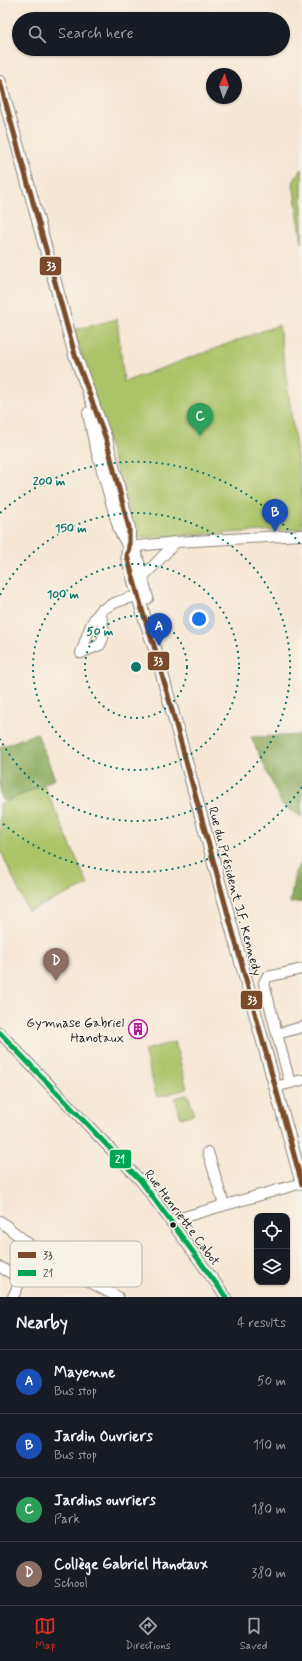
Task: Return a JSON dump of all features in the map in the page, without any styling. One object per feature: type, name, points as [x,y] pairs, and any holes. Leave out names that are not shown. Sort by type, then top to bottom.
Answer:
[{"type":"main road","name":"Rue du Président J.F. Kennedy","points":[[0,82],[77,364],[106,439],[128,528],[129,547],[127,556],[142,595],[156,652],[302,1184]]},
{"type":"main road","name":"Rue du Président J.F. Kennedy","points":[[129,547],[135,551],[142,578],[142,595]]},
{"type":"street","points":[[129,547],[176,542],[302,535]]},
{"type":"street","points":[[142,578],[176,542]]},
{"type":"street","points":[[100,610],[106,606],[142,595]]},
{"type":"street","points":[[290,1083],[264,983],[267,978],[302,969]]},
{"type":"street","points":[[277,1034],[302,1027]]},
{"type":"street","name":"Rue Henriette Cabot","points":[[0,1033],[136,1176],[226,1297]]},
{"type":"street","points":[[275,1087],[302,1080]]},
{"type":"street","points":[[208,1152],[224,1205]]},
{"type":"street","points":[[170,1221],[302,1184]]},
{"type":"street","points":[[0,1221],[25,1241]]},
{"type":"street","points":[[0,1267],[10,1273]]},
{"type":"street","points":[[13,1297],[18,1287]]},
{"type":"street","points":[[99,1287],[118,1297]]},
{"type":"green space","points":[[302,169],[302,243],[293,182]]},
{"type":"green space","points":[[117,319],[124,382],[279,325],[302,491],[302,529],[137,538],[74,330]]},
{"type":"green space","points":[[37,733],[55,779],[7,801],[2,800],[0,795],[0,747]]},
{"type":"green space","points":[[302,735],[302,817],[282,805],[251,737]]},
{"type":"green space","points":[[44,785],[88,885],[28,911],[0,849],[0,804]]},
{"type":"green space","points":[[302,862],[302,902],[290,903],[295,872]]},
{"type":"green space","points":[[175,1042],[187,1089],[157,1097],[144,1050]]},
{"type":"green space","points":[[188,1094],[194,1114],[181,1118],[175,1098]]},
{"type":"transit line","name":"33","points":[[0,82],[75,355],[106,439],[129,528],[129,547],[127,556],[156,652],[302,1184]]},
{"type":"transit line","name":"21","points":[[0,1033],[141,1181],[226,1297]]},
{"type":"place","name":"Jardins ouvriers","points":[[200,436]]},
{"type":"place","name":"Jardin Ouvriers","points":[[275,532]]},
{"type":"place","name":"Mayenne","points":[[159,646]]},
{"type":"place","name":"Collège Gabriel Hanotaux","points":[[56,981]]},
{"type":"place","name":"Gymnase Gabriel Hanotaux","points":[[138,1029]]}]
